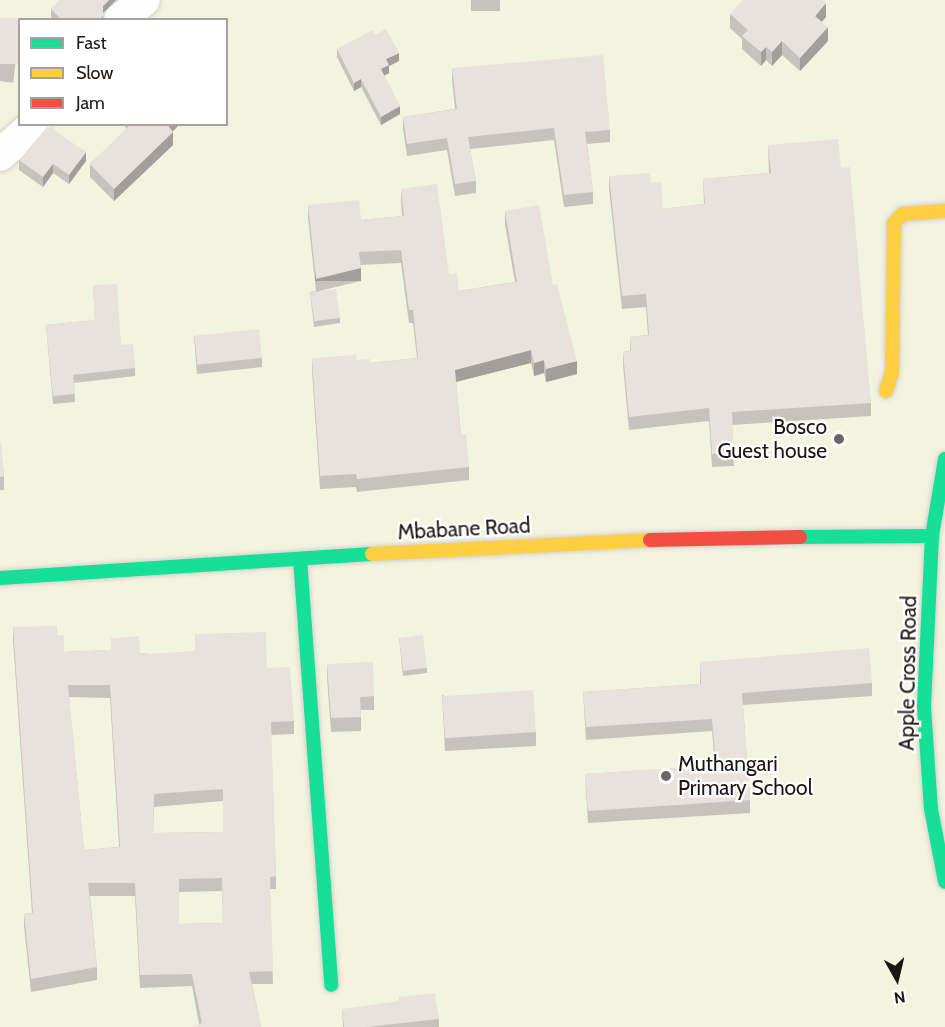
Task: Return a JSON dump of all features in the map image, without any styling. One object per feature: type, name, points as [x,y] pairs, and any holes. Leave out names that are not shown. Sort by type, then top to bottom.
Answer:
[{"type":"street","points":[[122,18],[144,0]]},
{"type":"street","points":[[0,155],[33,126]]},
{"type":"street","points":[[886,392],[892,372],[894,223],[903,214],[945,211]]},
{"type":"street","name":"Apple Cross Road","points":[[945,459],[932,536],[924,707],[945,882]]},
{"type":"street","name":"Mbabane Road","points":[[0,578],[300,559],[702,538],[932,536]]},
{"type":"street","points":[[300,559],[331,985]]},
{"type":"green space","points":[[0,0],[945,0],[945,1027],[0,1027]]},
{"type":"building","points":[[60,0],[109,0],[103,6],[102,18],[60,18],[51,9]]},
{"type":"building","points":[[743,0],[823,0],[826,3],[815,16],[828,27],[800,58],[782,41],[772,52],[766,47],[761,52],[742,36],[748,30],[730,14]]},
{"type":"building","points":[[0,18],[18,18],[18,64],[0,64]]},
{"type":"building","points":[[386,29],[399,53],[386,59],[389,65],[381,69],[400,106],[381,117],[361,79],[354,83],[337,49],[373,30],[375,35]]},
{"type":"building","points":[[603,55],[610,130],[585,132],[593,192],[564,195],[554,128],[468,137],[476,181],[455,184],[447,138],[407,144],[403,117],[457,109],[452,68]]},
{"type":"building","points":[[48,126],[86,152],[69,175],[53,164],[43,177],[19,160]]},
{"type":"building","points":[[129,126],[168,126],[173,132],[114,189],[90,164]]},
{"type":"building","points":[[838,139],[841,168],[850,167],[871,403],[732,412],[734,453],[712,454],[709,408],[629,417],[623,352],[631,351],[630,337],[649,335],[646,294],[622,296],[609,176],[650,173],[651,183],[661,182],[663,209],[705,204],[703,179],[771,173],[768,145]]},
{"type":"building","points":[[437,184],[449,274],[457,273],[459,291],[517,282],[505,211],[539,205],[553,285],[557,284],[577,361],[546,369],[544,360],[534,363],[531,350],[455,370],[461,434],[466,434],[469,467],[357,479],[356,474],[320,476],[312,358],[356,355],[357,360],[370,359],[370,363],[418,358],[413,310],[409,310],[401,250],[359,252],[361,268],[316,279],[308,205],[359,200],[361,220],[404,216],[401,189]]},
{"type":"building","points":[[117,284],[121,345],[133,344],[135,368],[73,375],[75,394],[53,396],[46,325],[95,320],[93,285]]},
{"type":"building","points":[[336,289],[340,318],[314,321],[310,293]]},
{"type":"building","points":[[259,329],[262,358],[197,365],[194,336]]},
{"type":"building","points":[[0,443],[4,476],[0,477]]},
{"type":"building","points":[[57,626],[57,635],[64,635],[64,652],[111,650],[111,638],[139,636],[140,653],[148,654],[195,651],[195,634],[266,632],[267,668],[290,667],[294,721],[271,722],[276,876],[270,877],[273,971],[249,972],[261,1027],[192,1027],[202,1023],[192,974],[140,975],[135,883],[88,883],[97,967],[31,979],[24,914],[33,913],[13,627]],"holes":[[[68,685],[110,685],[120,847],[84,850]],[[223,789],[223,832],[153,833],[154,794]],[[222,878],[223,923],[179,924],[179,879]]]},
{"type":"building","points":[[423,635],[427,668],[403,671],[399,638]]},
{"type":"building","points":[[869,648],[872,683],[742,693],[750,800],[588,811],[585,774],[716,765],[712,719],[586,727],[583,692],[701,684],[700,662]]},
{"type":"building","points":[[373,662],[374,696],[360,697],[361,717],[331,718],[327,664]]},
{"type":"building","points":[[533,690],[536,732],[445,738],[442,696]]},
{"type":"building","points":[[435,993],[439,1019],[366,1027],[344,1027],[342,1009],[399,1001],[399,997]]},
{"type":"traffic: fast","points":[[945,459],[932,536],[924,707],[931,809],[945,882]]},
{"type":"traffic: fast","points":[[800,537],[932,536]]},
{"type":"traffic: fast","points":[[0,578],[372,554]]},
{"type":"traffic: fast","points":[[300,559],[331,985]]},
{"type":"traffic: slow","points":[[886,391],[892,373],[894,223],[903,214],[945,211]]},
{"type":"traffic: slow","points":[[372,554],[650,540]]},
{"type":"traffic: jam","points":[[650,540],[800,537]]},
{"type":"place","name":"Bosco Guest house","points":[[839,439]]},
{"type":"place","name":"Muthangari Primary School","points":[[666,776]]}]
